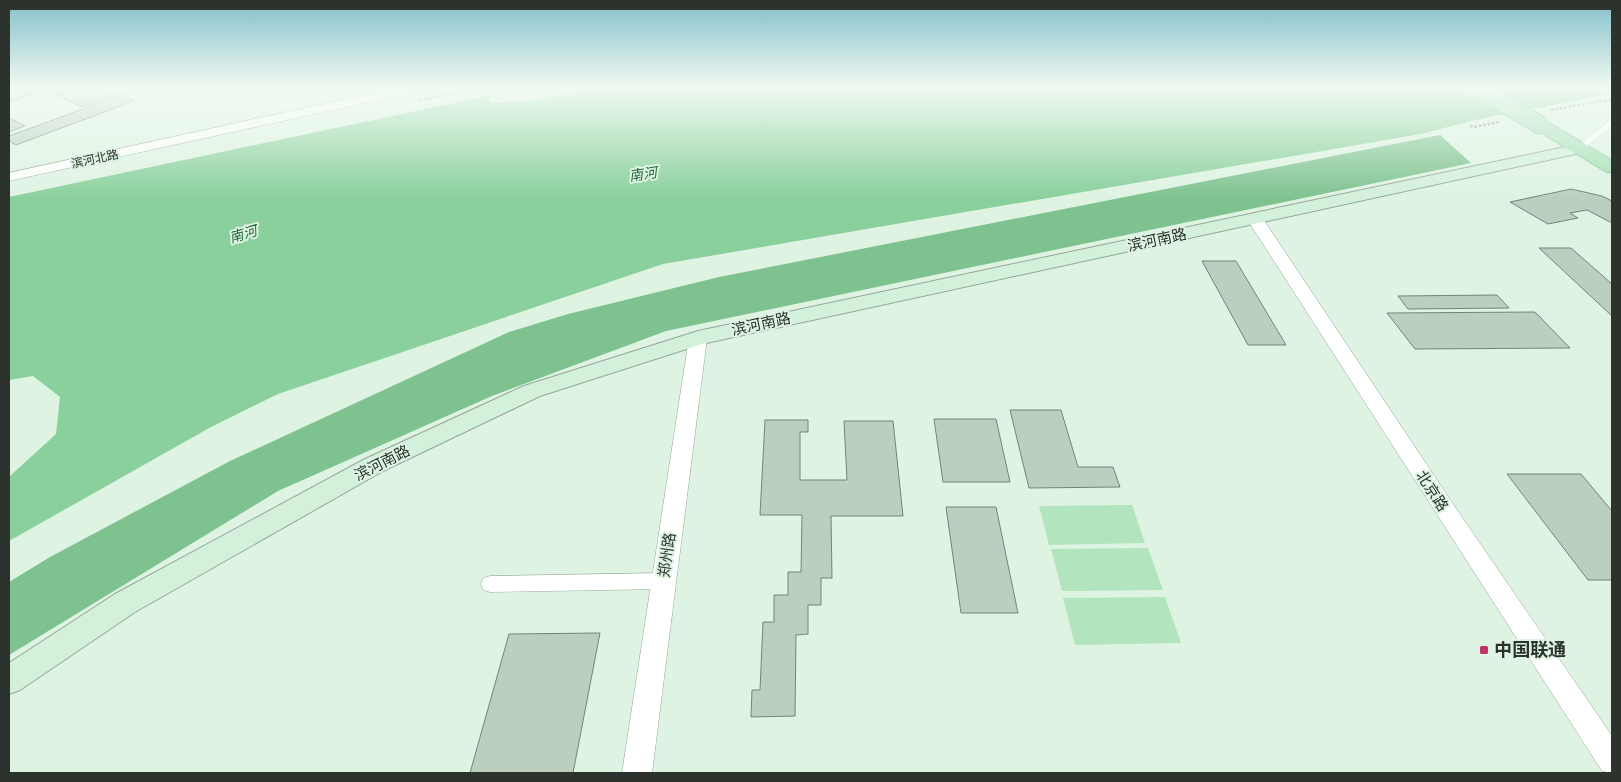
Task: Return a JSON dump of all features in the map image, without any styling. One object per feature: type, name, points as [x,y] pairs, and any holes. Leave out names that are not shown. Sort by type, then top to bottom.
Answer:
[{"type":"main road","points":[[1544,124],[1582,146],[1612,168]]},
{"type":"main road","points":[[1582,146],[1612,158]]},
{"type":"main road","name":"滨河南路","points":[[9,680],[125,603],[374,465],[532,391],[698,338],[1255,219],[1582,146]]},
{"type":"street","name":"滨河北路","points":[[9,177],[252,124]]},
{"type":"street","name":"北京路","points":[[1255,219],[1444,510],[1612,762]]},
{"type":"street","name":"郑州路","points":[[637,773],[698,338]]},
{"type":"street","points":[[490,584],[664,580]]},
{"type":"lane","points":[[1582,146],[1609,124]]},
{"type":"shaded area","points":[[1440,135],[1471,163],[666,331],[492,396],[278,491],[9,655],[9,582],[50,557],[230,461],[509,332],[568,314],[719,277]]},
{"type":"shaded area","points":[[1132,505],[1145,543],[1049,545],[1039,506]]},
{"type":"shaded area","points":[[1148,548],[1163,590],[1062,591],[1051,549]]},
{"type":"shaded area","points":[[1165,597],[1181,643],[1075,645],[1063,598]]},
{"type":"water","name":"南河","points":[[352,124],[1458,124],[1421,134],[663,264],[278,394],[211,427],[9,541],[9,477],[56,434],[60,397],[33,376],[9,380],[9,197]]},
{"type":"building","points":[[9,124],[25,126],[9,132]]},
{"type":"building","points":[[41,124],[71,124],[16,145],[9,141],[9,136]]},
{"type":"building","points":[[1571,189],[1602,196],[1612,201],[1612,223],[1587,210],[1570,213],[1578,218],[1548,224],[1510,202]]},
{"type":"building","points":[[1539,248],[1571,248],[1612,284],[1612,316]]},
{"type":"building","points":[[1202,261],[1236,261],[1286,345],[1248,345]]},
{"type":"building","points":[[1497,295],[1509,308],[1408,309],[1398,296]]},
{"type":"building","points":[[1535,312],[1570,348],[1415,349],[1387,313]]},
{"type":"building","points":[[1010,410],[1061,410],[1078,467],[1113,467],[1120,487],[1029,488]]},
{"type":"building","points":[[934,419],[996,419],[1010,482],[943,482]]},
{"type":"building","points":[[765,420],[808,420],[808,432],[800,432],[800,480],[847,480],[844,421],[893,421],[903,516],[831,516],[832,578],[821,578],[821,605],[808,605],[808,634],[796,635],[795,716],[751,717],[752,690],[760,690],[763,622],[774,622],[774,595],[788,595],[788,572],[801,572],[802,515],[760,515]]},
{"type":"building","points":[[1507,474],[1581,474],[1612,511],[1612,580],[1588,580]]},
{"type":"building","points":[[946,507],[996,507],[1018,613],[961,613]]},
{"type":"building","points":[[600,633],[573,773],[470,773],[509,634]]},
{"type":"place","name":"中国联通","points":[[1484,650]]}]
